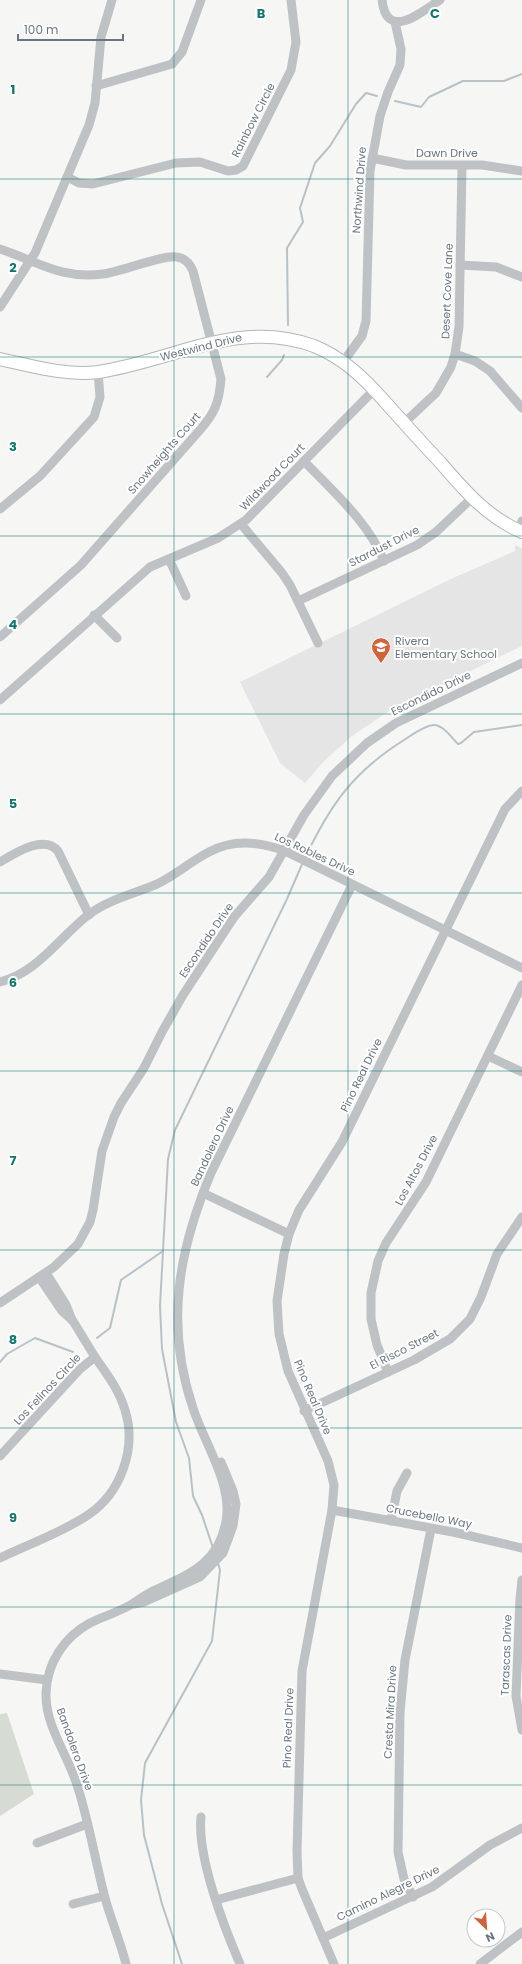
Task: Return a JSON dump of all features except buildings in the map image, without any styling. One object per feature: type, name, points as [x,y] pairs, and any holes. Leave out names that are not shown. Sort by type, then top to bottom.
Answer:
[{"type":"main road","name":"Westwind Drive","points":[[0,359],[60,372],[98,372],[211,343],[245,336],[283,337],[316,347],[343,362],[374,390],[472,498],[494,517],[521,528]]},
{"type":"street","points":[[0,307],[10,289],[30,261],[67,177],[93,112],[101,37],[112,0]]},
{"type":"street","points":[[96,86],[172,64],[182,52],[201,0]]},
{"type":"street","name":"Rainbow Circle","points":[[67,177],[79,183],[93,184],[176,163],[200,162],[228,171],[236,170],[243,166],[292,70],[296,42],[291,0]]},
{"type":"street","name":"Northwind Drive","points":[[343,362],[362,336],[366,321],[369,199],[372,158],[380,116],[388,92],[400,65],[401,49],[395,22],[386,16],[382,0]]},
{"type":"street","points":[[395,22],[407,22],[440,0]]},
{"type":"street","name":"Dawn Drive","points":[[372,158],[406,165],[493,166],[522,171]]},
{"type":"street","name":"Desert Cove Lane","points":[[404,423],[436,393],[451,368],[455,354],[459,327],[462,166]]},
{"type":"street","name":"Snowheights Court","points":[[0,249],[55,271],[85,276],[105,274],[172,256],[183,259],[188,262],[193,271],[221,379],[219,396],[215,410],[208,420],[81,565],[0,637]]},
{"type":"street","points":[[460,265],[496,268],[522,277]]},
{"type":"street","points":[[455,354],[475,361],[490,371],[522,408]]},
{"type":"street","points":[[1,507],[45,471],[94,417],[100,397],[98,372]]},
{"type":"street","name":"Wildwood Court","points":[[0,700],[94,615],[150,567],[218,538],[241,524],[255,513],[304,460],[374,390]]},
{"type":"street","points":[[304,460],[364,524],[378,546],[384,561]]},
{"type":"street","name":"Stardust Drive","points":[[298,601],[417,545],[436,532],[472,498]]},
{"type":"street","points":[[241,524],[282,573],[298,601],[318,643]]},
{"type":"street","points":[[169,559],[186,596]]},
{"type":"street","points":[[94,615],[117,638]]},
{"type":"street","name":"Escondido Drive","points":[[0,1303],[42,1275],[71,1252],[78,1244],[90,1222],[102,1151],[107,1135],[121,1103],[144,1068],[162,1032],[234,917],[269,877],[317,795],[346,762],[367,743],[412,714],[522,663]]},
{"type":"street","name":"Pino Real Drive","points":[[334,1964],[312,1915],[298,1878],[297,1852],[298,1752],[302,1676],[310,1623],[332,1510],[334,1485],[333,1476],[326,1457],[304,1411],[286,1368],[278,1330],[278,1290],[289,1234],[306,1197],[342,1142],[444,930],[505,809],[522,791]]},
{"type":"street","name":"Los Robles Drive","points":[[0,982],[21,974],[33,967],[69,931],[88,915],[126,894],[169,878],[209,851],[219,847],[234,844],[255,843],[272,846],[285,851],[522,968]]},
{"type":"street","points":[[0,862],[38,844],[50,844],[58,851],[88,915]]},
{"type":"street","name":"Bandolero Drive","points":[[126,1964],[104,1896],[78,1786],[48,1712],[46,1692],[47,1680],[53,1662],[69,1638],[90,1624],[132,1604],[149,1600],[196,1575],[223,1553],[227,1544],[235,1516],[230,1496],[228,1477],[210,1440],[204,1436],[193,1409],[184,1376],[178,1336],[178,1300],[184,1251],[203,1193],[352,885]]},
{"type":"street","name":"Los Altos Drive","points":[[388,1372],[376,1345],[371,1319],[371,1293],[378,1260],[386,1243],[426,1182],[522,985]]},
{"type":"street","points":[[488,1056],[522,1072]]},
{"type":"street","points":[[203,1193],[289,1234]]},
{"type":"street","name":"El Risco Street","points":[[304,1411],[442,1345],[464,1325],[481,1297],[497,1254],[522,1217]]},
{"type":"street","name":"Los Felinos Circle","points":[[0,1558],[88,1515],[106,1498],[121,1475],[128,1445],[129,1429],[126,1411],[114,1384],[73,1321],[62,1311],[42,1275]]},
{"type":"street","name":"Los Felinos Circle","points":[[0,1456],[80,1369],[95,1357]]},
{"type":"street","points":[[391,1520],[397,1491],[407,1472]]},
{"type":"street","name":"Crucebello Way","points":[[332,1510],[391,1520],[522,1548]]},
{"type":"street","name":"Cresta Mira Drive","points":[[412,1897],[404,1879],[398,1852],[400,1712],[405,1660],[431,1529]]},
{"type":"street","name":"Tarascas Drive","points":[[522,1580],[516,1696],[522,1730]]},
{"type":"street","points":[[0,1674],[47,1680]]},
{"type":"street","points":[[201,1817],[201,1838],[216,1900],[224,1927],[240,1964]]},
{"type":"street","points":[[37,1843],[87,1824]]},
{"type":"street","name":"Camino Alegre Drive","points":[[323,1938],[412,1897],[447,1878],[490,1845],[522,1828]]},
{"type":"street","points":[[216,1900],[298,1878]]},
{"type":"street","points":[[73,1904],[104,1896]]},
{"type":"street","points":[[480,1964],[522,1932]]},
{"type":"shaded area","name":"Rivera Elementary School","points":[[515,545],[522,548],[522,646],[392,709],[352,736],[324,761],[305,783],[280,763],[240,682],[453,578],[515,551]]},
{"type":"shaded area","points":[[7,1713],[34,1794],[0,1816],[0,1714]]},
{"type":"waterway","points":[[395,101],[421,107],[429,97],[463,81],[504,81],[522,74]]},
{"type":"waterway","points":[[288,325],[287,248],[303,222],[300,208],[315,163],[330,146],[356,104],[366,93],[377,96]]},
{"type":"waterway","points":[[267,377],[282,360],[284,355]]},
{"type":"waterway","points":[[305,858],[314,839],[334,806],[357,777],[386,752],[415,733],[430,725],[434,725],[441,727],[458,744],[474,732],[522,725]]},
{"type":"waterway","points":[[213,1548],[202,1515],[193,1496],[189,1458],[176,1422],[162,1349],[160,1306],[168,1159],[175,1130],[287,899],[303,862]]},
{"type":"waterway","points":[[97,1338],[110,1328],[121,1280],[163,1251]]},
{"type":"waterway","points":[[0,1362],[7,1354],[35,1338],[73,1352]]},
{"type":"waterway","points":[[182,1964],[162,1904],[144,1835],[141,1800],[145,1763],[212,1641],[220,1570],[218,1563]]},
{"type":"place","name":"Rivera Elementary School","points":[[381,664]]}]
